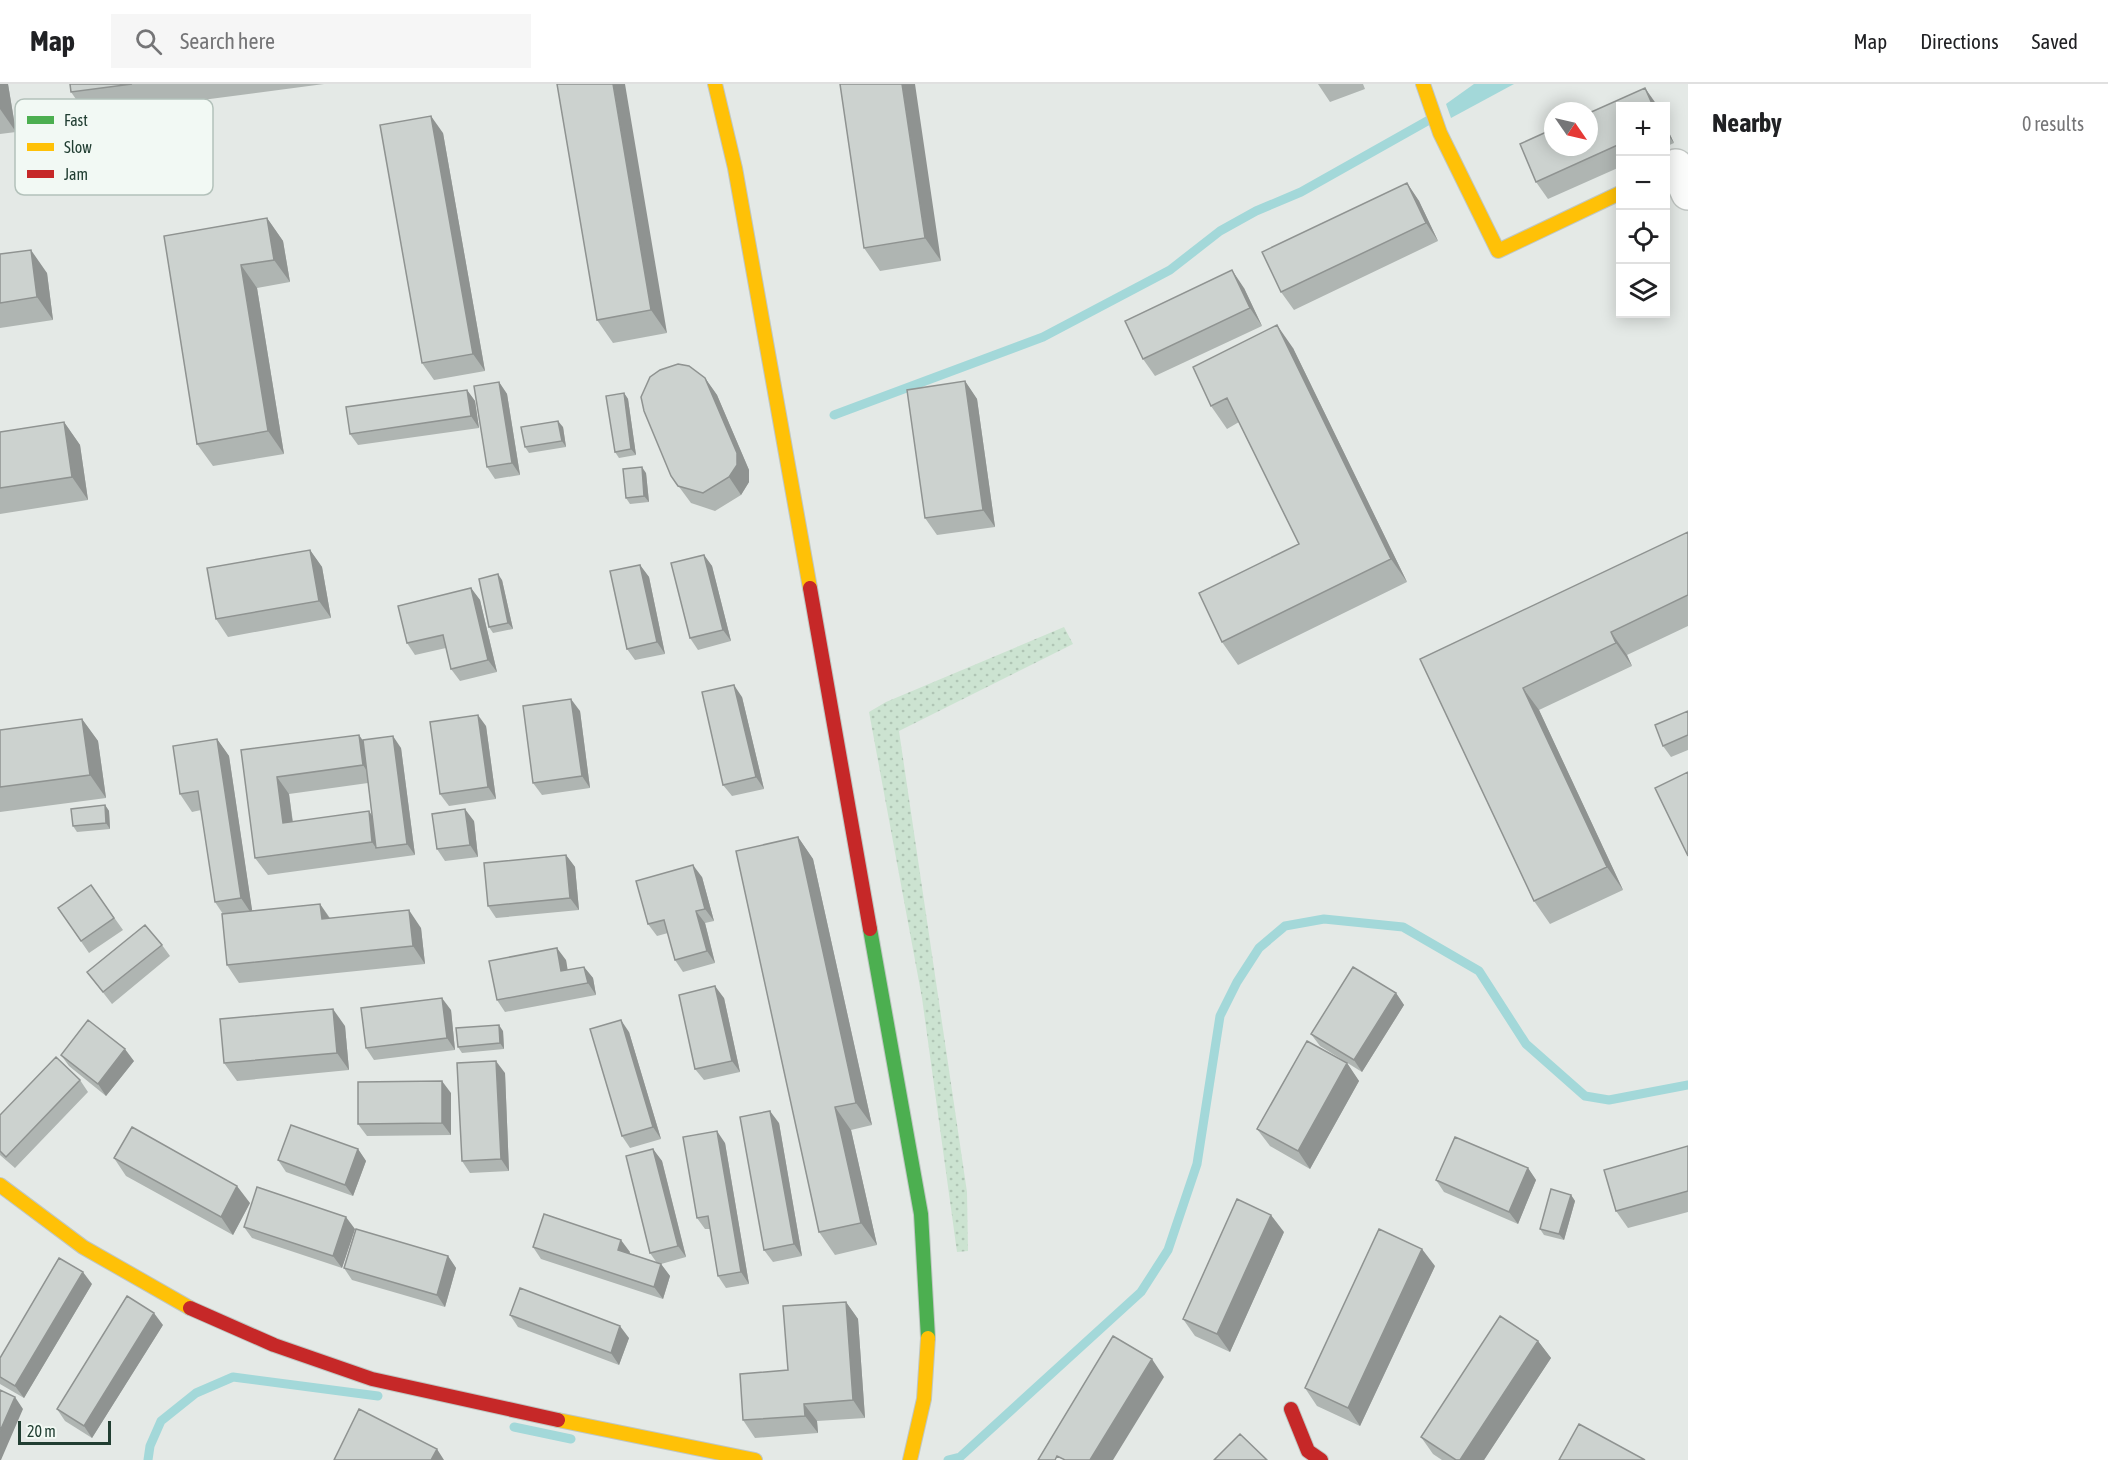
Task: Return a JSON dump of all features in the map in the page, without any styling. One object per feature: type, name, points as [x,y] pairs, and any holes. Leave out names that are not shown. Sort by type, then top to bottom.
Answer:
[{"type":"street","points":[[715,84],[735,168],[920,1202],[927,1268],[928,1377],[922,1421],[910,1460]]},
{"type":"street","points":[[1423,84],[1440,133],[1498,251],[1616,195]]},
{"type":"street","points":[[1670,169],[1676,166],[1688,193]]},
{"type":"street","points":[[0,1185],[23,1205],[116,1266],[206,1317],[283,1350],[374,1380],[755,1460]]},
{"type":"street","points":[[1291,1409],[1308,1451],[1322,1460]]},
{"type":"green space","points":[[1064,627],[1073,644],[899,731],[967,1192],[968,1251],[957,1252],[922,998],[869,712],[886,702]]},
{"type":"water","points":[[1474,84],[1514,84],[1451,118],[1446,104]]},
{"type":"building","points":[[70,84],[132,84],[71,92]]},
{"type":"building","points":[[557,84],[613,84],[651,310],[597,320]]},
{"type":"building","points":[[840,84],[902,84],[925,238],[864,248]]},
{"type":"building","points":[[1645,88],[1651,102],[1616,102],[1616,146],[1598,154],[1598,109]]},
{"type":"building","points":[[431,116],[473,354],[422,363],[380,125]]},
{"type":"building","points":[[1544,133],[1544,156],[1593,156],[1536,182],[1520,144]]},
{"type":"building","points":[[1407,183],[1426,223],[1281,292],[1262,252]]},
{"type":"building","points":[[267,218],[274,260],[241,265],[268,431],[197,444],[164,236]]},
{"type":"building","points":[[31,250],[37,297],[0,303],[0,254]]},
{"type":"building","points":[[1232,270],[1250,308],[1143,359],[1125,321]]},
{"type":"building","points":[[1277,325],[1391,559],[1222,642],[1199,593],[1299,544],[1227,398],[1211,406],[1193,367]]},
{"type":"building","points":[[678,364],[689,366],[705,378],[737,453],[737,465],[729,477],[703,493],[678,486],[671,476],[644,411],[641,397],[650,377],[660,370]]},
{"type":"building","points":[[965,381],[983,510],[925,518],[907,390]]},
{"type":"building","points":[[499,382],[512,463],[487,467],[474,386]]},
{"type":"building","points":[[467,390],[471,416],[350,434],[346,407]]},
{"type":"building","points":[[624,393],[631,449],[615,452],[606,396]]},
{"type":"building","points":[[558,421],[562,441],[525,447],[521,427]]},
{"type":"building","points":[[64,422],[72,477],[0,488],[0,432]]},
{"type":"building","points":[[642,467],[644,496],[626,498],[623,469]]},
{"type":"building","points":[[1688,532],[1688,595],[1611,632],[1616,643],[1523,688],[1607,867],[1534,901],[1420,659]]},
{"type":"building","points":[[310,550],[319,601],[216,619],[207,568]]},
{"type":"building","points":[[704,555],[723,630],[690,638],[671,563]]},
{"type":"building","points":[[640,565],[657,642],[627,649],[610,571]]},
{"type":"building","points":[[498,574],[508,623],[489,627],[479,579]]},
{"type":"building","points":[[471,588],[488,660],[451,669],[443,635],[407,643],[398,606]]},
{"type":"building","points":[[734,685],[756,777],[723,785],[702,692]]},
{"type":"building","points":[[571,699],[582,776],[533,783],[523,706]]},
{"type":"building","points":[[1688,711],[1688,735],[1663,746],[1655,725]]},
{"type":"building","points":[[478,715],[488,787],[440,794],[430,722]]},
{"type":"building","points":[[82,719],[90,775],[0,787],[0,730]]},
{"type":"building","points":[[359,735],[363,765],[277,777],[283,823],[369,811],[372,842],[255,858],[241,750]]},
{"type":"building","points":[[393,736],[407,844],[376,848],[363,740]]},
{"type":"building","points":[[217,739],[241,898],[215,902],[198,791],[180,794],[173,746]]},
{"type":"building","points":[[1688,772],[1688,856],[1655,788]]},
{"type":"building","points":[[105,805],[106,823],[73,826],[71,809]]},
{"type":"building","points":[[465,809],[470,845],[437,849],[432,814]]},
{"type":"building","points":[[798,837],[856,1103],[835,1107],[861,1223],[819,1232],[736,851]]},
{"type":"building","points":[[566,855],[570,898],[488,906],[484,863]]},
{"type":"building","points":[[693,865],[705,909],[696,911],[707,951],[675,960],[664,920],[648,924],[636,881]]},
{"type":"building","points":[[91,885],[114,918],[81,941],[58,908]]},
{"type":"building","points":[[320,904],[322,919],[409,910],[413,946],[227,965],[222,914]]},
{"type":"building","points":[[145,925],[162,945],[103,992],[87,972]]},
{"type":"building","points":[[557,948],[561,971],[584,967],[588,983],[497,1000],[489,961]]},
{"type":"building","points":[[1353,967],[1396,993],[1354,1060],[1311,1034]]},
{"type":"building","points":[[715,986],[732,1061],[695,1069],[679,995]]},
{"type":"building","points":[[442,998],[447,1038],[366,1048],[361,1008]]},
{"type":"building","points":[[333,1009],[337,1053],[224,1063],[220,1019]]},
{"type":"building","points":[[88,1020],[125,1049],[98,1084],[61,1055]]},
{"type":"building","points":[[621,1020],[653,1127],[622,1136],[590,1029]]},
{"type":"building","points":[[499,1025],[500,1043],[458,1047],[456,1028]]},
{"type":"building","points":[[1307,1041],[1347,1063],[1298,1151],[1257,1129]]},
{"type":"building","points":[[56,1057],[80,1080],[6,1157],[0,1151],[0,1115]]},
{"type":"building","points":[[496,1061],[501,1159],[462,1161],[457,1063]]},
{"type":"building","points":[[442,1081],[442,1123],[358,1124],[358,1082]]},
{"type":"building","points":[[770,1111],[794,1244],[764,1250],[740,1117]]},
{"type":"building","points":[[291,1125],[358,1149],[345,1185],[278,1160]]},
{"type":"building","points":[[132,1127],[237,1186],[221,1217],[114,1158]]},
{"type":"building","points":[[717,1131],[741,1272],[718,1276],[708,1216],[697,1218],[683,1137]]},
{"type":"building","points":[[1455,1137],[1528,1168],[1509,1212],[1436,1180]]},
{"type":"building","points":[[1688,1146],[1688,1191],[1616,1211],[1604,1170]]},
{"type":"building","points":[[653,1149],[678,1246],[650,1253],[626,1156]]},
{"type":"building","points":[[257,1187],[346,1217],[333,1256],[244,1227]]},
{"type":"building","points":[[1551,1189],[1571,1195],[1559,1234],[1540,1229]]},
{"type":"building","points":[[1237,1199],[1271,1215],[1217,1334],[1183,1319]]},
{"type":"building","points":[[544,1214],[621,1240],[618,1250],[661,1264],[654,1287],[533,1247]]},
{"type":"building","points":[[356,1229],[448,1256],[437,1295],[344,1268]]},
{"type":"building","points":[[1379,1229],[1422,1249],[1348,1408],[1305,1388]]},
{"type":"building","points":[[59,1258],[83,1272],[15,1386],[0,1377],[0,1358]]},
{"type":"building","points":[[520,1288],[620,1326],[611,1353],[510,1315]]},
{"type":"building","points":[[127,1296],[154,1313],[84,1426],[57,1409]]},
{"type":"building","points":[[846,1302],[853,1400],[804,1404],[805,1416],[743,1420],[740,1374],[788,1370],[783,1306]]},
{"type":"building","points":[[1500,1316],[1538,1341],[1460,1460],[1456,1460],[1421,1437]]},
{"type":"building","points":[[1113,1336],[1152,1359],[1090,1460],[1065,1460],[1057,1456],[1055,1460],[1038,1460]]},
{"type":"building","points":[[0,1390],[15,1397],[0,1431]]},
{"type":"building","points":[[359,1409],[437,1449],[431,1460],[334,1460]]},
{"type":"building","points":[[1579,1424],[1645,1460],[1559,1460]]},
{"type":"building","points":[[1240,1434],[1267,1460],[1214,1460]]},
{"type":"waterway","points":[[834,415],[1043,337],[1170,270],[1220,231],[1256,211],[1301,192],[1429,120]]},
{"type":"waterway","points":[[948,1460],[960,1457],[1141,1292],[1168,1250],[1197,1164],[1220,1016],[1237,982],[1259,948],[1285,926],[1324,919],[1403,927],[1479,971],[1526,1044],[1585,1096],[1609,1100],[1688,1085]]},
{"type":"waterway","points":[[148,1460],[150,1446],[161,1421],[196,1393],[233,1377],[378,1396]]},
{"type":"waterway","points":[[514,1427],[571,1439]]},
{"type":"traffic: fast","points":[[870,929],[921,1214],[928,1338]]},
{"type":"traffic: slow","points":[[715,84],[735,168],[810,588]]},
{"type":"traffic: slow","points":[[1423,84],[1440,133],[1498,251],[1616,195]]},
{"type":"traffic: slow","points":[[0,1185],[83,1247],[190,1308]]},
{"type":"traffic: slow","points":[[910,1460],[924,1399],[928,1338]]},
{"type":"traffic: slow","points":[[558,1420],[755,1460]]},
{"type":"traffic: jam","points":[[810,588],[870,929]]},
{"type":"traffic: jam","points":[[190,1308],[274,1345],[372,1379],[558,1420]]},
{"type":"traffic: jam","points":[[1291,1409],[1308,1451],[1321,1460]]}]
